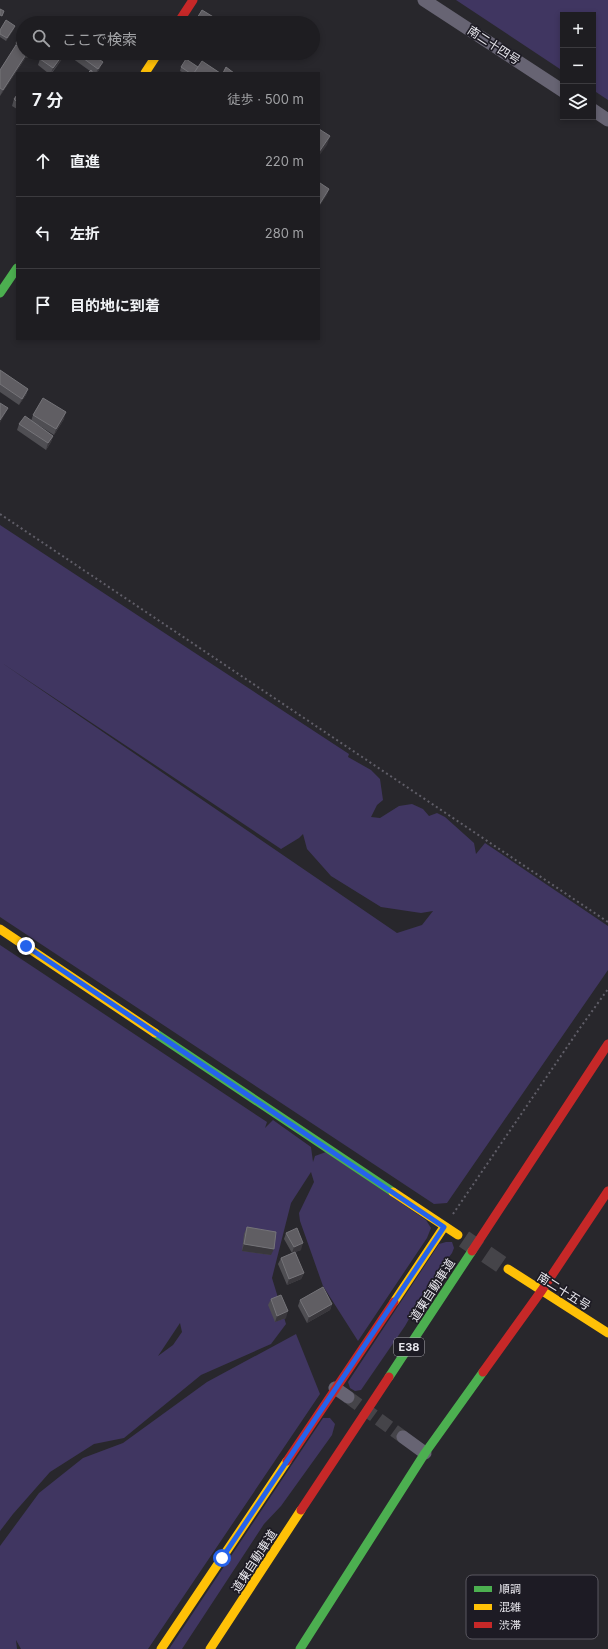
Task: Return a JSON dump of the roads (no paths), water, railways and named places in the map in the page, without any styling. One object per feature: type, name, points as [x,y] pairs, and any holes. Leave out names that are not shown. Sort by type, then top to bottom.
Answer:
[{"type":"main road","points":[[183,16],[193,0]]},
{"type":"main road","points":[[146,72],[153,60]]},
{"type":"main road","points":[[0,293],[16,269]]},
{"type":"main road","points":[[0,929],[458,1235]]},
{"type":"main road","name":"道東自動車道","points":[[210,1649],[608,1044]]},
{"type":"main road","points":[[300,1649],[425,1453],[542,1290],[608,1191]]},
{"type":"main road","points":[[161,1649],[444,1227]]},
{"type":"main road","name":"南二十五号","points":[[508,1269],[608,1332]]},
{"type":"street","name":"南二十四号","points":[[424,0],[560,89]]},
{"type":"street","points":[[596,112],[608,120]]},
{"type":"street","points":[[335,1388],[348,1397]]},
{"type":"street","points":[[403,1437],[425,1453]]},
{"type":"tunnel","points":[[464,1239],[508,1269]]},
{"type":"tunnel","points":[[348,1397],[403,1437]]}]
